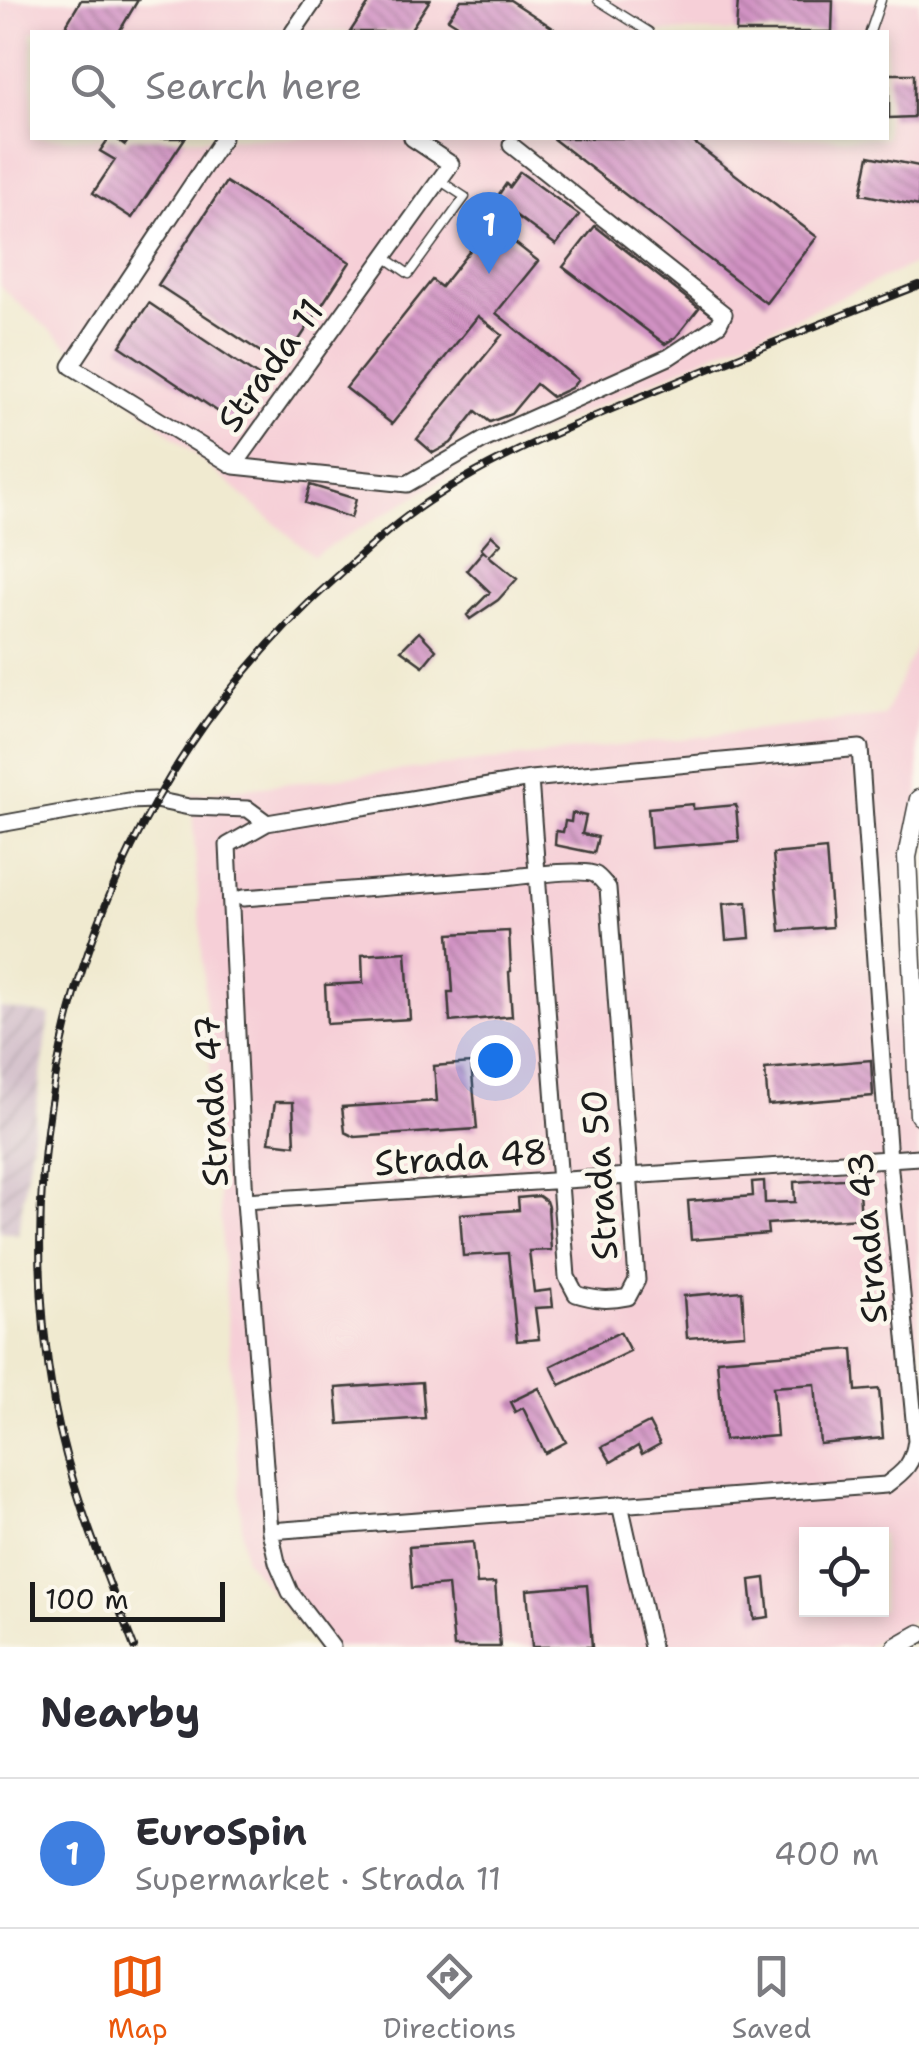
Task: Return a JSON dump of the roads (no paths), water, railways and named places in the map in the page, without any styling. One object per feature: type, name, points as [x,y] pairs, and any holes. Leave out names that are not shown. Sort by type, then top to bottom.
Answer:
[{"type":"street","points":[[294,30],[315,0]]},
{"type":"street","name":"Strada 11","points":[[222,140],[70,366],[234,466],[451,164],[415,140]]},
{"type":"street","points":[[234,466],[407,484],[484,440],[669,357],[719,324],[724,314],[511,145]]},
{"type":"street","name":"Strada 43","points":[[270,1530],[886,1485],[903,1473],[914,1456],[916,1440],[890,1160],[860,748],[530,779]]},
{"type":"street","name":"Strada 47","points":[[332,1647],[290,1592],[270,1530],[246,1200],[228,845],[267,823],[530,779]]},
{"type":"street","name":"Strada 50","points":[[243,898],[537,875],[586,872],[598,876],[608,888],[630,1177],[637,1280],[628,1297],[594,1300],[576,1294],[567,1277],[560,1180],[537,875],[530,779]]},
{"type":"street","points":[[919,798],[907,857],[919,1115]]},
{"type":"street","points":[[0,824],[128,801],[248,810],[267,823]]},
{"type":"street","points":[[914,819],[919,912]]},
{"type":"street","name":"Strada 48","points":[[246,1200],[919,1156]]},
{"type":"street","points":[[620,1504],[652,1647]]},
{"type":"street","points":[[896,1647],[919,1634]]},
{"type":"lane","points":[[598,0],[646,30]]},
{"type":"lane","points":[[871,30],[881,0]]},
{"type":"lane","points":[[384,257],[409,274],[466,198],[440,180]]},
{"type":"railway","points":[[134,1647],[99,1557],[61,1435],[41,1287],[43,1172],[59,1060],[89,951],[132,846],[189,748],[258,657],[340,574],[417,509],[497,461],[581,422],[919,285]]},
{"type":"place","name":"EuroSpin","points":[[489,274]]}]
